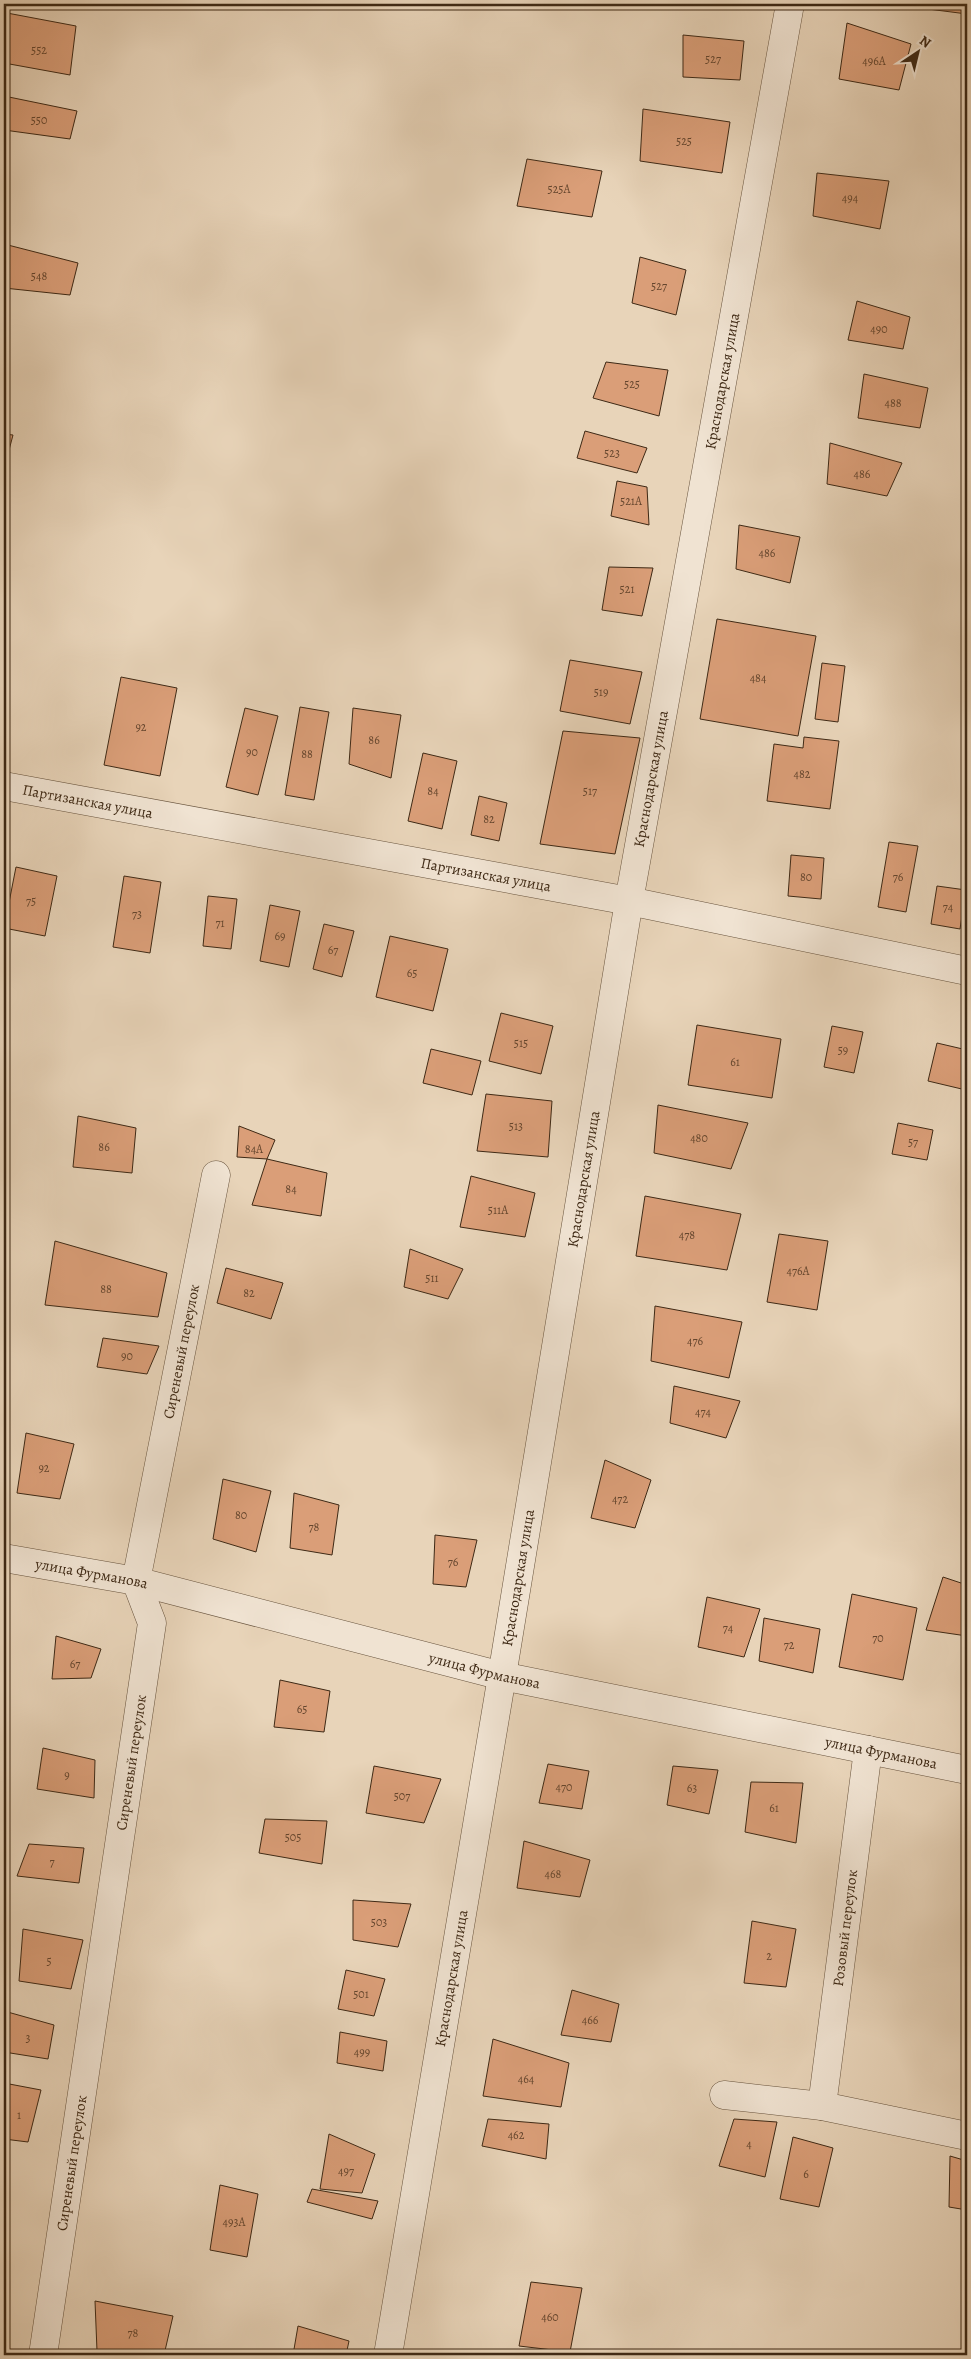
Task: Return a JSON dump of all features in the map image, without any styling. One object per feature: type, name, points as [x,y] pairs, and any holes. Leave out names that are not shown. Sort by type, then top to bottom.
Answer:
[{"type":"street","name":"Краснодарская улица","points":[[388,2355],[629,901],[790,4]]},
{"type":"street","name":"Партизанская улица","points":[[4,786],[629,901],[967,971]]},
{"type":"street","name":"Сиреневый переулок","points":[[43,2355],[152,1623],[136,1581],[216,1175]]},
{"type":"street","name":"улица Фурманова","points":[[4,1558],[136,1581],[502,1676],[967,1770]]},
{"type":"street","name":"Розовый переулок","points":[[822,2106],[868,1750]]},
{"type":"street","points":[[724,2095],[822,2106],[967,2136]]},
{"type":"building","points":[[928,4],[967,4],[967,14],[928,9]]},
{"type":"building","points":[[7,13],[76,26],[70,75],[4,63]]},
{"type":"building","points":[[847,23],[911,44],[899,90],[839,79]]},
{"type":"building","points":[[683,35],[744,41],[740,80],[683,77]]},
{"type":"building","points":[[4,96],[77,111],[70,139],[4,130]]},
{"type":"building","points":[[643,109],[730,122],[722,173],[640,161]]},
{"type":"building","points":[[527,159],[602,171],[592,217],[517,206]]},
{"type":"building","points":[[817,173],[889,181],[880,229],[813,216]]},
{"type":"building","points":[[4,244],[78,263],[70,295],[4,288]]},
{"type":"building","points":[[640,257],[686,270],[676,315],[632,303]]},
{"type":"building","points":[[857,301],[910,317],[903,349],[848,340]]},
{"type":"building","points":[[4,355],[9,356],[4,377]]},
{"type":"building","points":[[606,362],[668,370],[659,416],[593,398]]},
{"type":"building","points":[[864,374],[928,388],[920,428],[858,418]]},
{"type":"building","points":[[585,431],[647,448],[637,473],[577,458]]},
{"type":"building","points":[[4,434],[13,435],[4,469]]},
{"type":"building","points":[[830,443],[902,463],[887,496],[827,484]]},
{"type":"building","points":[[617,481],[647,487],[649,525],[611,516]]},
{"type":"building","points":[[739,525],[800,537],[790,583],[736,569]]},
{"type":"building","points":[[609,567],[653,568],[642,616],[602,610]]},
{"type":"building","points":[[717,619],[816,636],[798,736],[700,719]]},
{"type":"building","points":[[570,660],[642,672],[630,724],[560,711]]},
{"type":"building","points":[[822,663],[845,666],[838,722],[815,719]]},
{"type":"building","points":[[121,677],[177,688],[160,776],[104,765]]},
{"type":"building","points":[[300,707],[329,712],[314,800],[285,795]]},
{"type":"building","points":[[245,708],[278,716],[258,795],[226,787]]},
{"type":"building","points":[[353,708],[401,715],[391,778],[349,764]]},
{"type":"building","points":[[563,731],[640,738],[615,854],[540,844]]},
{"type":"building","points":[[804,737],[839,741],[830,809],[767,801],[774,744],[803,748]]},
{"type":"building","points":[[423,753],[457,761],[442,829],[408,821]]},
{"type":"building","points":[[479,796],[507,803],[499,841],[471,835]]},
{"type":"building","points":[[889,842],[918,846],[906,912],[878,907]]},
{"type":"building","points":[[791,855],[824,858],[821,899],[788,896]]},
{"type":"building","points":[[16,867],[57,876],[45,936],[4,928]]},
{"type":"building","points":[[124,876],[161,882],[150,953],[113,947]]},
{"type":"building","points":[[937,886],[966,890],[960,929],[931,924]]},
{"type":"building","points":[[208,896],[237,899],[231,949],[203,946]]},
{"type":"building","points":[[270,905],[300,911],[289,967],[260,961]]},
{"type":"building","points":[[324,924],[354,931],[342,977],[313,969]]},
{"type":"building","points":[[390,936],[448,949],[433,1011],[376,997]]},
{"type":"building","points":[[501,1013],[553,1026],[541,1074],[489,1061]]},
{"type":"building","points":[[697,1025],[781,1039],[772,1098],[688,1085]]},
{"type":"building","points":[[832,1026],[863,1032],[854,1073],[824,1067]]},
{"type":"building","points":[[937,1043],[967,1050],[966,1090],[928,1081]]},
{"type":"building","points":[[431,1049],[481,1061],[472,1095],[423,1083]]},
{"type":"building","points":[[486,1094],[552,1101],[548,1157],[477,1151]]},
{"type":"building","points":[[658,1105],[748,1123],[731,1169],[654,1153]]},
{"type":"building","points":[[78,1116],[136,1128],[132,1173],[73,1167]]},
{"type":"building","points":[[898,1123],[933,1130],[927,1160],[892,1154]]},
{"type":"building","points":[[239,1126],[275,1140],[267,1159],[237,1157]]},
{"type":"building","points":[[267,1159],[327,1173],[321,1216],[252,1205]]},
{"type":"building","points":[[471,1176],[535,1193],[525,1237],[460,1227]]},
{"type":"building","points":[[645,1196],[741,1214],[727,1270],[636,1256]]},
{"type":"building","points":[[779,1234],[828,1241],[817,1310],[767,1302]]},
{"type":"building","points":[[55,1241],[167,1273],[158,1317],[45,1305]]},
{"type":"building","points":[[410,1249],[463,1269],[448,1299],[404,1287]]},
{"type":"building","points":[[226,1268],[283,1283],[271,1319],[217,1303]]},
{"type":"building","points":[[655,1306],[742,1322],[729,1378],[651,1361]]},
{"type":"building","points":[[103,1338],[159,1346],[147,1374],[97,1367]]},
{"type":"building","points":[[674,1386],[740,1401],[726,1438],[670,1423]]},
{"type":"building","points":[[26,1433],[74,1444],[60,1499],[17,1493]]},
{"type":"building","points":[[605,1460],[651,1480],[635,1528],[591,1518]]},
{"type":"building","points":[[223,1479],[271,1491],[256,1552],[213,1539]]},
{"type":"building","points":[[294,1493],[339,1505],[332,1555],[290,1548]]},
{"type":"building","points":[[435,1535],[477,1540],[466,1587],[433,1584]]},
{"type":"building","points":[[943,1577],[967,1585],[967,1636],[926,1630]]},
{"type":"building","points":[[852,1594],[917,1608],[903,1680],[839,1667]]},
{"type":"building","points":[[707,1597],[760,1609],[744,1657],[698,1647]]},
{"type":"building","points":[[764,1618],[820,1629],[813,1673],[759,1661]]},
{"type":"building","points":[[56,1636],[101,1649],[91,1678],[52,1679]]},
{"type":"building","points":[[280,1680],[330,1691],[324,1732],[274,1727]]},
{"type":"building","points":[[43,1748],[95,1760],[94,1798],[37,1789]]},
{"type":"building","points":[[548,1764],[589,1771],[582,1809],[539,1803]]},
{"type":"building","points":[[374,1766],[441,1779],[424,1823],[366,1813]]},
{"type":"building","points":[[673,1766],[718,1770],[709,1814],[667,1805]]},
{"type":"building","points":[[751,1782],[803,1783],[796,1843],[745,1832]]},
{"type":"building","points":[[265,1819],[327,1821],[322,1864],[259,1853]]},
{"type":"building","points":[[524,1841],[590,1860],[580,1897],[517,1888]]},
{"type":"building","points":[[29,1844],[84,1848],[79,1883],[17,1876]]},
{"type":"building","points":[[353,1900],[411,1904],[398,1947],[353,1940]]},
{"type":"building","points":[[752,1921],[796,1929],[786,1987],[744,1983]]},
{"type":"building","points":[[23,1929],[83,1940],[71,1989],[19,1981]]},
{"type":"building","points":[[346,1970],[385,1979],[374,2016],[338,2009]]},
{"type":"building","points":[[572,1990],[619,2004],[611,2042],[561,2035]]},
{"type":"building","points":[[4,2011],[54,2025],[48,2059],[4,2052]]},
{"type":"building","points":[[340,2032],[387,2041],[383,2071],[337,2063]]},
{"type":"building","points":[[493,2039],[569,2063],[561,2107],[483,2096]]},
{"type":"building","points":[[4,2083],[41,2090],[28,2142],[4,2139]]},
{"type":"building","points":[[488,2119],[549,2124],[546,2159],[482,2146]]},
{"type":"building","points":[[734,2119],[777,2122],[765,2177],[719,2166]]},
{"type":"building","points":[[329,2134],[375,2154],[362,2193],[320,2189]]},
{"type":"building","points":[[793,2137],[833,2148],[819,2207],[780,2199]]},
{"type":"building","points":[[950,2156],[967,2161],[967,2210],[949,2207]]},
{"type":"building","points":[[220,2185],[258,2194],[247,2257],[210,2250]]},
{"type":"building","points":[[312,2189],[378,2201],[372,2219],[307,2202]]},
{"type":"building","points":[[531,2282],[582,2288],[570,2352],[519,2346]]},
{"type":"building","points":[[95,2301],[173,2316],[164,2355],[130,2355],[97,2351]]},
{"type":"building","points":[[298,2326],[349,2341],[346,2355],[293,2355]]}]
